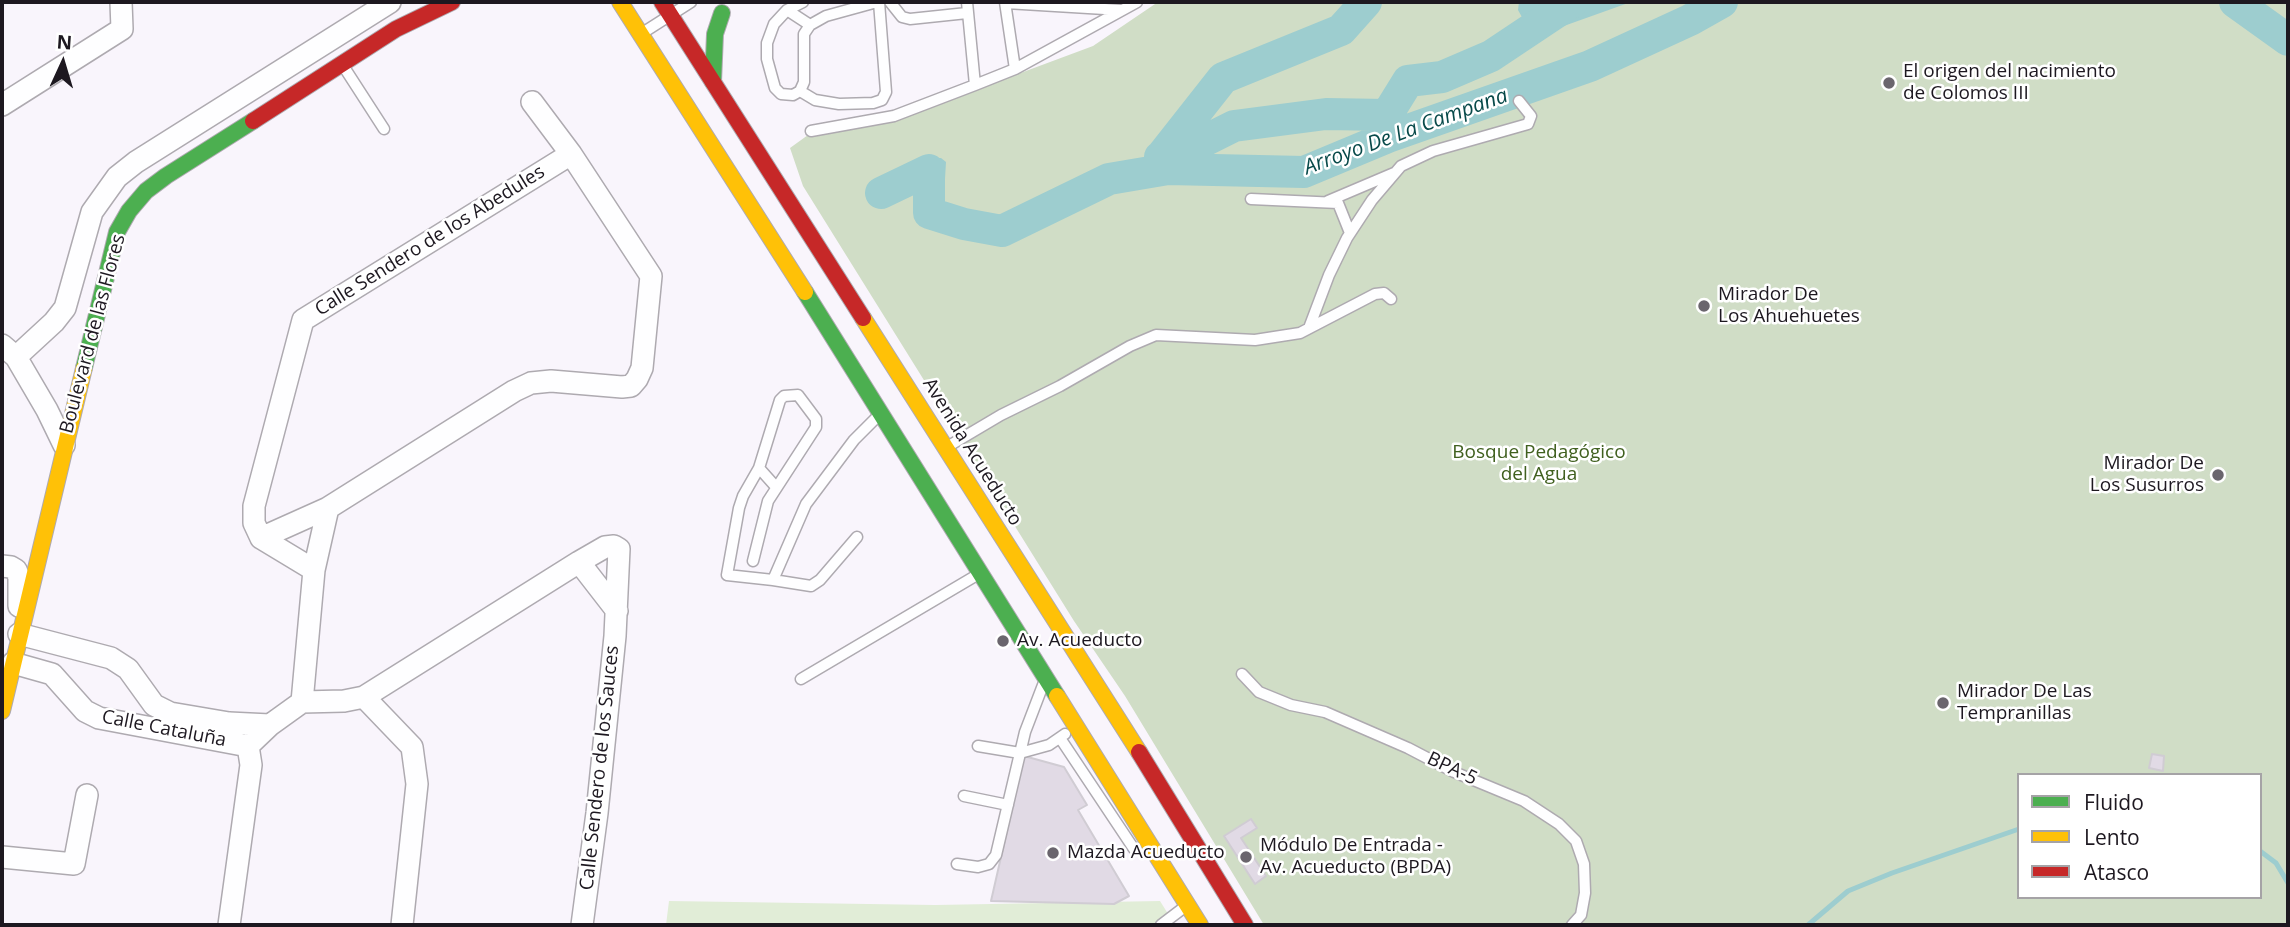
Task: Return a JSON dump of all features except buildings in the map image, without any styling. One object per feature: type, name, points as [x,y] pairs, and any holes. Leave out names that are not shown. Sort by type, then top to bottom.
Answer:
[{"type":"main road","name":"Boulevard de las Flores","points":[[2,711],[111,254],[117,232],[129,211],[146,191],[166,176],[396,29],[452,2]]},
{"type":"main road","name":"Avenida Acueducto","points":[[620,2],[640,34],[678,40],[713,82],[945,449],[1104,710],[1116,753],[1185,901],[1200,925]]},
{"type":"main road","name":"Avenida Acueducto","points":[[667,9],[678,40],[880,414],[1045,679],[1082,722],[1116,753],[1245,925]]},
{"type":"main road","points":[[713,82],[715,34],[726,10]]},
{"type":"street","points":[[2,105],[122,29],[121,2]]},
{"type":"street","name":"Boulevard de las Flores","points":[[9,351],[54,322],[65,308],[92,212],[117,177],[136,162],[390,2]]},
{"type":"street","points":[[314,49],[335,68]]},
{"type":"street","points":[[261,538],[328,508],[513,391],[531,383],[551,381],[622,387],[631,386],[637,379],[642,368],[651,276],[532,102]]},
{"type":"street","name":"Calle Sendero de los Abedules","points":[[261,538],[254,523],[254,506],[303,320],[570,154]]},
{"type":"street","points":[[9,351],[47,410],[64,445]]},
{"type":"street","points":[[229,925],[251,765],[248,746],[270,725],[302,702],[314,570],[328,508]]},
{"type":"street","points":[[261,538],[314,570]]},
{"type":"street","name":"Calle Sendero de los Sauces","points":[[302,702],[344,701],[364,697],[579,562],[605,547],[614,546],[619,549],[617,611],[597,813],[582,925]]},
{"type":"street","points":[[579,562],[617,611]]},
{"type":"street","points":[[2,566],[16,570],[19,577],[20,630]]},
{"type":"street","name":"Calle Cataluña","points":[[20,630],[111,658],[128,668],[154,705],[170,713],[246,725],[270,725]]},
{"type":"street","name":"Calle Cataluña","points":[[13,663],[52,674],[85,711],[99,718],[248,746]]},
{"type":"street","points":[[364,697],[412,747],[417,784],[402,925]]},
{"type":"street","points":[[2,857],[74,864],[87,795]]},
{"type":"lane","points":[[640,34],[667,9],[691,2]]},
{"type":"lane","points":[[800,91],[815,100],[839,104],[873,103],[882,100],[886,92],[878,2],[826,16],[810,25],[804,34],[804,82],[800,91],[793,95],[781,94],[775,88],[767,59],[767,43],[774,24],[787,10],[803,2]]},
{"type":"lane","points":[[890,2],[902,17],[910,19],[967,8],[975,85]]},
{"type":"lane","points":[[1015,69],[1005,2],[1122,10]]},
{"type":"lane","points":[[811,131],[894,116],[975,85],[1015,69],[1137,2]]},
{"type":"lane","points":[[678,40],[726,10]]},
{"type":"lane","points":[[787,10],[810,25]]},
{"type":"lane","points":[[335,68],[384,129]]},
{"type":"lane","points":[[1309,328],[1329,275],[1350,233],[1372,200],[1401,166],[1433,151],[1528,124],[1531,116],[1518,101]]},
{"type":"lane","points":[[1324,203],[1396,172]]},
{"type":"lane","points":[[1251,199],[1338,203],[1350,233]]},
{"type":"lane","points":[[945,449],[1001,415],[1060,386],[1130,346],[1156,335],[1255,340],[1300,333],[1375,294],[1384,293],[1391,299]]},
{"type":"lane","points":[[753,561],[768,501],[816,427],[816,419],[798,395],[790,394],[780,400],[759,468],[743,496],[727,575],[811,586],[820,580],[857,537]]},
{"type":"lane","points":[[773,580],[806,504],[854,440],[880,414]]},
{"type":"lane","points":[[759,468],[776,487]]},
{"type":"lane","points":[[801,679],[980,573]]},
{"type":"lane","name":"BPA-5","points":[[1242,674],[1259,692],[1291,705],[1325,712],[1362,727],[1454,772],[1524,801],[1559,824],[1576,841],[1584,864],[1585,893],[1581,915],[1572,925]]},
{"type":"lane","points":[[957,864],[978,867],[989,864],[996,855],[1030,714],[1045,679]]},
{"type":"lane","points":[[978,746],[1020,753],[1049,745],[1082,722]]},
{"type":"lane","points":[[1060,738],[1139,856]]},
{"type":"lane","points":[[964,796],[1008,805]]},
{"type":"lane","points":[[1161,925],[1185,901],[1162,890]]},
{"type":"green space","name":"Bosque Pedagógico del Agua","points":[[1158,2],[2288,2],[2288,925],[1264,925],[1125,696],[1074,621],[803,186],[790,148],[808,135],[889,122],[1093,46]]},
{"type":"green space","points":[[669,901],[935,905],[1160,901],[1175,925],[666,925]]},
{"type":"water","points":[[1519,2],[1631,2],[1533,37],[1518,10]]},
{"type":"water","points":[[935,158],[946,162],[945,179],[939,189],[935,190],[923,180],[921,173],[923,167]]},
{"type":"waterway","points":[[1160,158],[1223,78],[1341,30],[1366,2]]},
{"type":"waterway","points":[[1160,157],[1192,147],[1234,126],[1326,114],[1387,115],[1408,81],[1442,77],[1491,56],[1572,2]]},
{"type":"waterway","name":"Arroyo De La Campana","points":[[881,193],[929,170],[929,213],[964,224],[1002,231],[1109,179],[1168,169],[1304,172],[1388,137],[1590,66],[1690,20],[1722,2]]},
{"type":"waterway","name":"Arroyo De La Campana","points":[[2235,2],[2288,40]]},
{"type":"waterway","points":[[1808,925],[1848,891],[2017,830]]},
{"type":"waterway","points":[[2262,852],[2276,863],[2288,883]]},
{"type":"traffic: fast","points":[[713,82],[715,34],[722,13]]},
{"type":"traffic: fast","points":[[84,368],[117,232],[129,211],[146,191],[166,176],[253,121]]},
{"type":"traffic: fast","points":[[805,292],[1057,696]]},
{"type":"traffic: slow","points":[[620,2],[805,292]]},
{"type":"traffic: slow","points":[[863,318],[1139,752]]},
{"type":"traffic: slow","points":[[2,711],[84,368]]},
{"type":"traffic: slow","points":[[1057,696],[1200,925]]},
{"type":"traffic: jam","points":[[253,121],[396,29],[452,2]]},
{"type":"traffic: jam","points":[[662,2],[863,318]]},
{"type":"traffic: jam","points":[[1139,752],[1245,925]]},
{"type":"place","name":"El origen del nacimiento de Colomos III","points":[[1889,83]]},
{"type":"place","name":"Mirador De Los Ahuehuetes","points":[[1704,306]]},
{"type":"place","name":"Mirador De Los Susurros","points":[[2218,475]]},
{"type":"place","name":"Av. Acueducto","points":[[1003,641]]},
{"type":"place","name":"Mirador De Las Tempranillas","points":[[1943,703]]},
{"type":"place","name":"Mazda Acueducto","points":[[1053,853]]},
{"type":"place","name":"Módulo De Entrada - Av. Acueducto (BPDA)","points":[[1246,857]]}]
